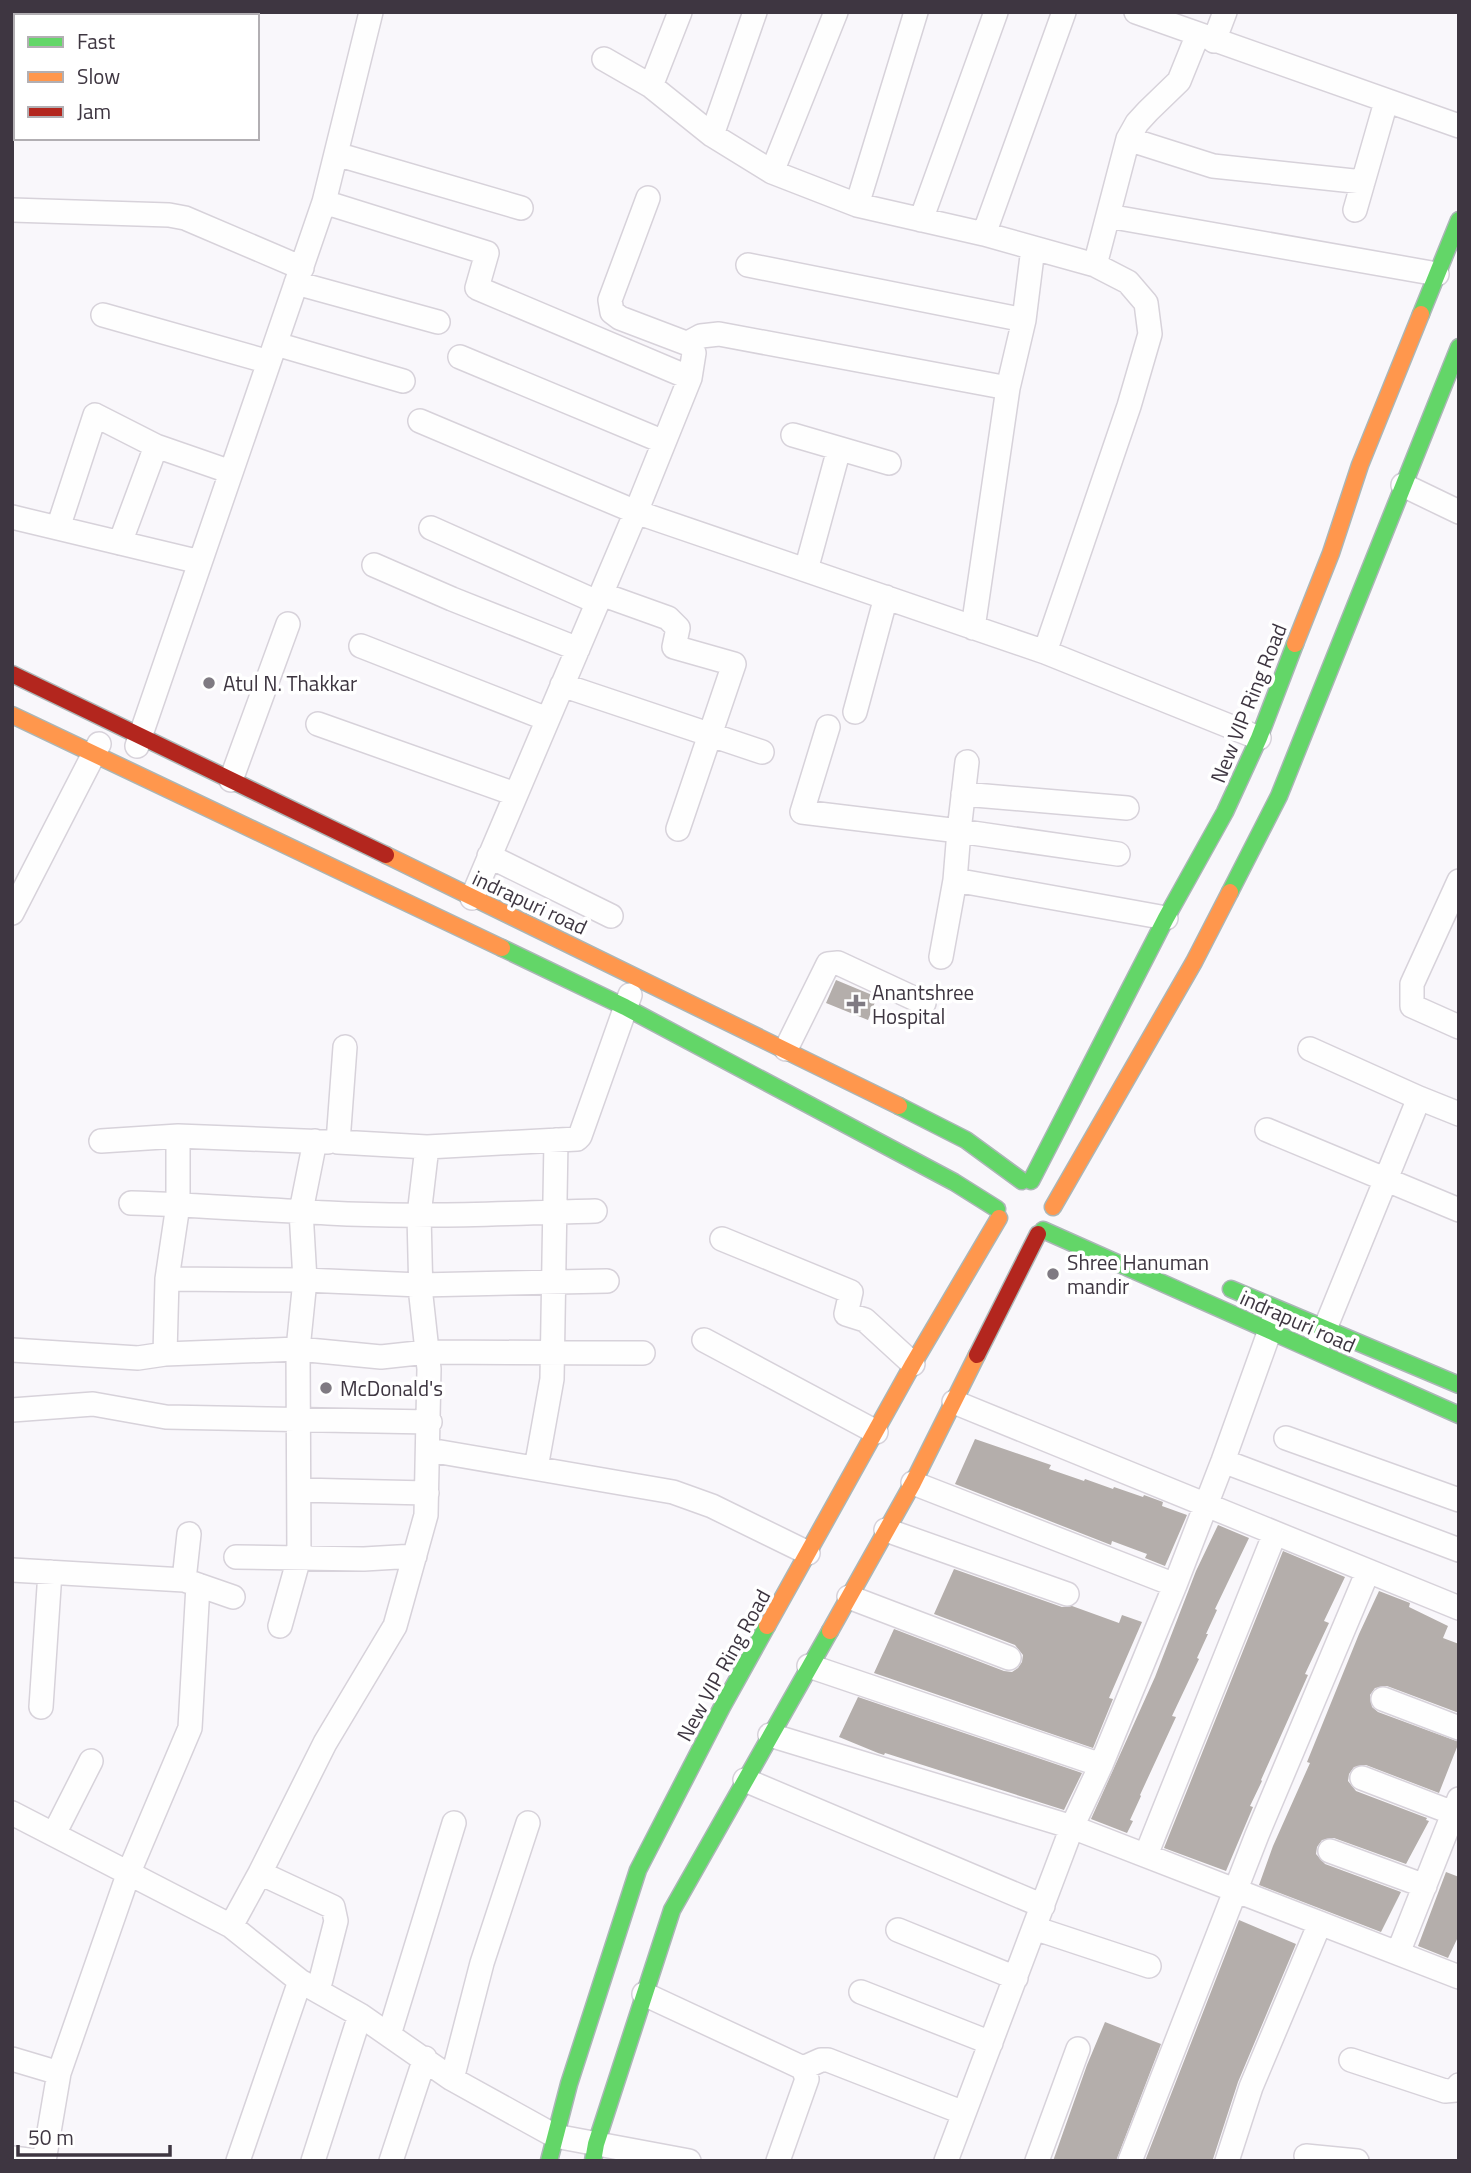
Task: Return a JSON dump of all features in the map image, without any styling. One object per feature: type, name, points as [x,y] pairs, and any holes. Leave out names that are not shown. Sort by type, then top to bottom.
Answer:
[{"type":"main road","name":"New VIP Ring Road","points":[[1016,1185],[1225,812],[1259,738],[1331,553],[1360,465],[1459,220]]},
{"type":"main road","points":[[595,2152],[672,1910],[913,1483],[1041,1232],[1058,1212],[1194,962],[1279,796],[1459,347]]},
{"type":"main road","name":"indrapuri road","points":[[12,674],[638,976],[966,1140],[1016,1185]]},
{"type":"main road","points":[[12,715],[126,772],[625,1007],[954,1182],[998,1214],[1014,1234],[1041,1232]]},
{"type":"main road","points":[[998,1214],[1016,1185],[1044,1187],[1058,1212]]},
{"type":"main road","name":"New VIP Ring Road","points":[[550,2161],[569,2084],[638,1870],[722,1707],[998,1214]]},
{"type":"main road","name":"indrapuri road","points":[[1041,1232],[1459,1415]]},
{"type":"main road","name":"indrapuri road","points":[[1220,1284],[1325,1328],[1456,1376]]},
{"type":"street","points":[[126,772],[141,736],[324,202],[371,12]]},
{"type":"street","points":[[651,86],[680,12]]},
{"type":"street","points":[[712,135],[755,12]]},
{"type":"street","points":[[772,172],[836,12]]},
{"type":"street","points":[[857,205],[916,12]]},
{"type":"street","points":[[921,220],[996,12]]},
{"type":"street","points":[[984,234],[1064,12]]},
{"type":"street","points":[[1095,265],[1128,139],[1137,123],[1180,81],[1225,12]]},
{"type":"street","points":[[1148,14],[1206,38],[1459,125]]},
{"type":"street","points":[[604,59],[651,86],[712,135],[772,172],[857,205],[984,234],[1095,265],[1128,282],[1146,303],[1150,334],[1129,406],[1045,652]]},
{"type":"street","points":[[1355,210],[1386,102]]},
{"type":"street","points":[[1128,139],[1213,166],[1363,182]]},
{"type":"street","points":[[336,154],[521,208]]},
{"type":"street","points":[[472,898],[636,512],[690,377],[694,353],[688,343],[620,318],[612,312],[610,300],[648,198]]},
{"type":"street","points":[[324,202],[487,253],[477,288],[690,377]]},
{"type":"street","points":[[12,210],[151,213],[185,218],[299,276],[438,322]]},
{"type":"street","points":[[1108,216],[1437,274]]},
{"type":"street","points":[[973,628],[1008,388],[1024,320],[1033,248]]},
{"type":"street","points":[[748,265],[1024,320]]},
{"type":"street","points":[[103,315],[403,381]]},
{"type":"street","points":[[688,343],[701,336],[719,334],[1008,388]]},
{"type":"street","points":[[460,357],[664,442]]},
{"type":"street","points":[[58,528],[95,415],[156,446],[231,472]]},
{"type":"street","points":[[420,421],[636,512],[1045,652],[1259,738]]},
{"type":"street","points":[[793,435],[889,463]]},
{"type":"street","points":[[120,543],[156,446]]},
{"type":"street","points":[[806,570],[839,449]]},
{"type":"street","points":[[1403,485],[1459,512]]},
{"type":"street","points":[[12,517],[200,562]]},
{"type":"street","points":[[431,528],[599,598],[668,618],[678,628],[674,647],[734,664],[678,829]]},
{"type":"street","points":[[374,565],[578,649]]},
{"type":"street","points":[[855,712],[886,597]]},
{"type":"street","points":[[231,780],[288,624]]},
{"type":"street","points":[[361,646],[548,719]]},
{"type":"street","points":[[562,685],[762,752]]},
{"type":"street","points":[[12,913],[110,721]]},
{"type":"street","points":[[318,724],[516,794]]},
{"type":"street","points":[[828,727],[802,812],[1118,854]]},
{"type":"street","points":[[941,957],[955,880],[967,762]]},
{"type":"street","points":[[963,794],[1127,808]]},
{"type":"street","points":[[489,856],[611,916]]},
{"type":"street","points":[[955,880],[1166,918]]},
{"type":"street","points":[[1459,881],[1412,984],[1412,1006],[1459,1027]]},
{"type":"street","points":[[786,1049],[825,968],[833,963],[923,1003]]},
{"type":"street","points":[[102,1142],[178,1136],[427,1147],[577,1139],[638,976]]},
{"type":"street","points":[[338,1142],[345,1047]]},
{"type":"street","points":[[1310,1049],[1459,1114]]},
{"type":"street","points":[[1316,1352],[1419,1098]]},
{"type":"street","points":[[1267,1130],[1459,1210]]},
{"type":"street","points":[[165,1354],[167,1279],[178,1205],[178,1136]]},
{"type":"street","points":[[536,1468],[552,1379],[556,1140]]},
{"type":"street","points":[[280,1626],[299,1558],[298,1349],[305,1280],[300,1211],[315,1141]]},
{"type":"street","points":[[231,1926],[261,1873],[326,1743],[395,1626],[426,1516],[429,1422],[427,1352],[420,1284],[419,1215],[427,1147]]},
{"type":"street","points":[[131,1203],[419,1215],[595,1212]]},
{"type":"street","points":[[722,1239],[851,1292],[846,1314],[865,1320],[913,1364]]},
{"type":"street","points":[[167,1279],[420,1284],[607,1281]]},
{"type":"street","points":[[946,2161],[1072,1827],[1101,1765],[1175,1585],[1279,1307]]},
{"type":"street","points":[[704,1340],[876,1432]]},
{"type":"street","points":[[12,1350],[138,1357],[298,1349],[381,1357],[427,1352],[643,1353]]},
{"type":"street","points":[[954,1402],[1459,1608]]},
{"type":"street","points":[[12,1410],[93,1404],[166,1417],[429,1422]]},
{"type":"street","points":[[1286,1438],[1459,1500]]},
{"type":"street","points":[[429,1450],[673,1492],[693,1498],[808,1553]]},
{"type":"street","points":[[1223,1461],[1459,1550]]},
{"type":"street","points":[[913,1483],[1175,1585]]},
{"type":"street","points":[[299,1490],[427,1493]]},
{"type":"street","points":[[886,1530],[1067,1594]]},
{"type":"street","points":[[1146,1855],[1275,1533]]},
{"type":"street","points":[[44,2161],[60,2073],[130,1872],[190,1728],[189,1534]]},
{"type":"street","points":[[236,1558],[415,1556]]},
{"type":"street","points":[[12,1570],[191,1583],[233,1597]]},
{"type":"street","points":[[1129,2161],[1236,1890],[1368,1571]]},
{"type":"street","points":[[41,1707],[50,1572]]},
{"type":"street","points":[[849,1597],[1009,1658]]},
{"type":"street","points":[[809,1666],[1101,1765]]},
{"type":"street","points":[[1383,1699],[1459,1728]]},
{"type":"street","points":[[770,1735],[1072,1827],[1459,1976]]},
{"type":"street","points":[[54,1834],[91,1761]]},
{"type":"street","points":[[1362,1778],[1456,1806],[1398,1953]]},
{"type":"street","points":[[745,1780],[1043,1906]]},
{"type":"street","points":[[14,1819],[54,1834],[231,1926],[309,1986],[360,2015],[452,2079],[555,2137],[595,2152],[690,2161]]},
{"type":"street","points":[[389,2035],[454,1823]]},
{"type":"street","points":[[452,2079],[482,1963],[528,1823]]},
{"type":"street","points":[[1330,1851],[1424,1886]]},
{"type":"street","points":[[239,2161],[335,1921],[333,1907],[261,1873]]},
{"type":"street","points":[[1227,2161],[1251,2087],[1320,1923]]},
{"type":"street","points":[[1034,1928],[1149,1966]]},
{"type":"street","points":[[898,1930],[1016,1978]]},
{"type":"street","points":[[861,1992],[991,2043]]},
{"type":"street","points":[[644,1994],[803,2068],[807,2079],[778,2161]]},
{"type":"street","points":[[313,2161],[360,2015]]},
{"type":"street","points":[[1037,2161],[1077,2049]]},
{"type":"street","points":[[391,2161],[425,2058]]},
{"type":"street","points":[[12,2059],[60,2073]]},
{"type":"street","points":[[803,2068],[821,2060],[828,2060],[964,2113]]},
{"type":"street","points":[[1351,2060],[1446,2091],[1456,2090],[1459,2085]]},
{"type":"street","points":[[1306,2156],[1357,2161]]},
{"type":"street","points":[[12,2158],[37,2161]]},
{"type":"building","points":[[836,980],[877,997],[868,1020],[826,1003]]},
{"type":"building","points":[[975,1439],[1051,1465],[1049,1469],[1084,1481],[1085,1479],[1143,1497],[1144,1495],[1163,1502],[1162,1506],[1187,1515],[1165,1566],[1145,1558],[1147,1554],[1112,1541],[1111,1545],[955,1484]]},
{"type":"building","points":[[1218,1525],[1249,1538],[1215,1609],[1217,1610],[1197,1658],[1199,1659],[1172,1716],[1176,1717],[1140,1795],[1127,1833],[1091,1819],[1155,1677],[1196,1571]]},
{"type":"building","points":[[1283,1551],[1345,1577],[1324,1621],[1329,1623],[1250,1806],[1253,1807],[1226,1871],[1164,1848]]},
{"type":"building","points":[[954,1569],[1062,1607],[1072,1606],[1119,1623],[1122,1615],[1142,1622],[1109,1698],[1113,1699],[1093,1748],[874,1673],[894,1629],[1004,1671],[1012,1672],[1018,1668],[1023,1655],[1015,1645],[934,1614]]},
{"type":"building","points":[[1379,1591],[1410,1603],[1409,1607],[1448,1626],[1443,1638],[1459,1644],[1459,1713],[1387,1686],[1375,1688],[1370,1695],[1372,1707],[1378,1712],[1459,1742],[1439,1793],[1366,1765],[1354,1767],[1349,1774],[1348,1781],[1356,1791],[1429,1821],[1406,1864],[1334,1838],[1322,1840],[1317,1847],[1316,1854],[1325,1864],[1401,1892],[1381,1932],[1259,1885],[1273,1846],[1310,1763],[1307,1762],[1359,1634]]},
{"type":"building","points":[[858,1697],[1082,1773],[1064,1810],[878,1753],[839,1737]]},
{"type":"building","points":[[1446,1872],[1459,1877],[1459,1935],[1448,1958],[1418,1946]]},
{"type":"building","points":[[1239,1920],[1296,1944],[1238,2082],[1213,2161],[1145,2161]]},
{"type":"building","points":[[1105,2022],[1161,2044],[1116,2161],[1053,2161],[1087,2065]]},
{"type":"traffic: fast","points":[[1421,314],[1459,220]]},
{"type":"traffic: fast","points":[[1230,892],[1279,796],[1459,347]]},
{"type":"traffic: fast","points":[[1031,1181],[1166,918],[1225,812],[1259,738],[1295,644]]},
{"type":"traffic: fast","points":[[502,948],[625,1007],[954,1182],[997,1209]]},
{"type":"traffic: fast","points":[[899,1106],[966,1140],[1022,1181]]},
{"type":"traffic: fast","points":[[1043,1230],[1459,1415]]},
{"type":"traffic: fast","points":[[1231,1289],[1459,1385]]},
{"type":"traffic: fast","points":[[549,2161],[569,2084],[638,1870],[767,1626]]},
{"type":"traffic: fast","points":[[593,2161],[596,2144],[672,1910],[830,1631]]},
{"type":"traffic: slow","points":[[1295,644],[1331,553],[1360,465],[1421,314]]},
{"type":"traffic: slow","points":[[12,715],[502,948]]},
{"type":"traffic: slow","points":[[386,855],[899,1106]]},
{"type":"traffic: slow","points":[[1053,1207],[1194,962],[1230,892]]},
{"type":"traffic: slow","points":[[767,1626],[913,1364],[999,1218]]},
{"type":"traffic: slow","points":[[830,1631],[913,1483],[977,1355]]},
{"type":"traffic: jam","points":[[12,674],[386,855]]},
{"type":"traffic: jam","points":[[977,1355],[1038,1234]]},
{"type":"place","name":"Atul N. Thakkar","points":[[209,683]]},
{"type":"place","name":"Anantshree Hospital","points":[[856,1004]]},
{"type":"place","name":"Shree Hanuman mandir","points":[[1053,1274]]},
{"type":"place","name":"McDonald's","points":[[326,1388]]}]
